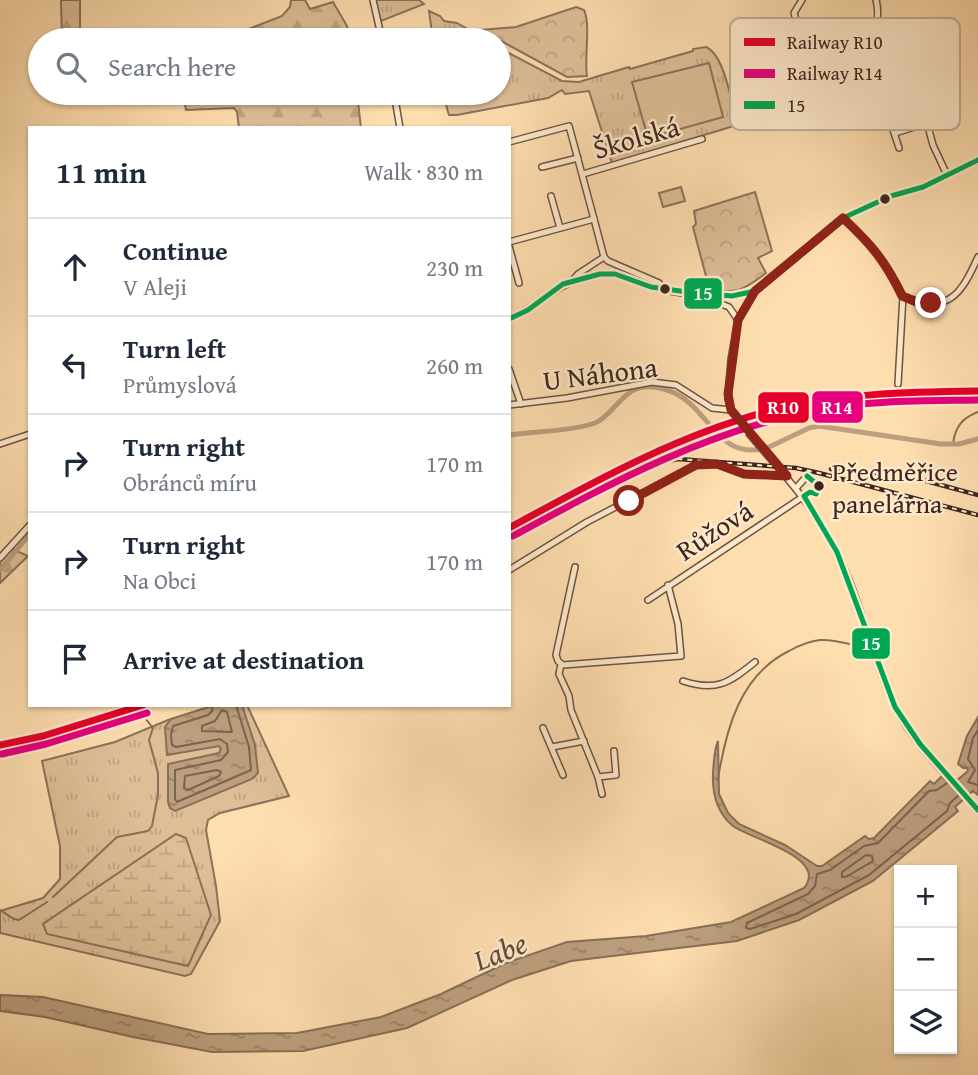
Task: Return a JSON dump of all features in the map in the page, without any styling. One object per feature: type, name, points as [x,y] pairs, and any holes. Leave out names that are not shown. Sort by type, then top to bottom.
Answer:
[{"type":"street","points":[[373,0],[379,28]]},
{"type":"street","points":[[796,18],[794,13],[802,0]]},
{"type":"street","points":[[876,0],[878,18]]},
{"type":"street","points":[[396,105],[400,126]]},
{"type":"street","name":"Školská","points":[[511,141],[569,126],[604,257]]},
{"type":"street","points":[[894,130],[899,148]]},
{"type":"street","points":[[895,133],[905,130]]},
{"type":"street","points":[[929,130],[947,175]]},
{"type":"street","name":"Školská","points":[[583,174],[702,139]]},
{"type":"street","name":"Školská","points":[[542,167],[578,158]]},
{"type":"street","points":[[978,160],[923,187],[891,196],[843,218],[755,291],[738,320],[728,394],[731,410],[804,496],[837,552],[895,707],[920,744],[978,810]]},
{"type":"street","points":[[551,196],[560,228]]},
{"type":"street","points":[[843,218],[874,247],[890,270],[902,296],[898,384]]},
{"type":"street","points":[[511,243],[594,219]]},
{"type":"street","points":[[511,252],[519,283]]},
{"type":"street","points":[[573,280],[604,257],[620,267],[659,283],[663,288]]},
{"type":"street","points":[[902,296],[919,303],[950,299],[965,285],[978,257]]},
{"type":"street","points":[[511,318],[573,280],[607,273],[663,288],[695,293],[732,296],[755,291]]},
{"type":"street","points":[[695,293],[729,307],[738,320]]},
{"type":"street","points":[[511,375],[521,404]]},
{"type":"street","name":"U Náhona","points":[[511,405],[652,382],[676,385],[712,408],[731,410]]},
{"type":"street","points":[[0,444],[28,435]]},
{"type":"street","points":[[511,568],[570,535],[587,522],[696,465],[717,464],[744,474],[787,476]]},
{"type":"street","points":[[797,487],[807,476]]},
{"type":"street","name":"Růžová","points":[[648,600],[804,496]]},
{"type":"street","points":[[0,558],[28,527]]},
{"type":"street","points":[[562,664],[556,655],[575,567]]},
{"type":"street","points":[[562,664],[681,656],[678,624],[668,585]]},
{"type":"street","points":[[683,681],[713,687],[732,680],[755,662]]},
{"type":"street","points":[[562,664],[559,674],[569,696],[570,710],[598,777],[602,794]]},
{"type":"street","points":[[543,727],[563,775]]},
{"type":"street","points":[[552,747],[584,741]]},
{"type":"street","points":[[598,777],[616,775],[614,751]]},
{"type":"green space","points":[[61,0],[80,0],[80,28],[62,28]]},
{"type":"green space","points":[[291,0],[305,0],[310,9],[333,2],[347,28],[251,28],[282,16],[290,7]]},
{"type":"green space","points":[[375,0],[419,0],[424,4],[381,21]]},
{"type":"green space","points":[[576,7],[584,10],[587,76],[567,77],[511,46],[511,28],[504,28],[516,27]]},
{"type":"green space","points":[[429,11],[444,21],[457,23],[466,28],[431,28]]},
{"type":"green space","points":[[706,47],[713,52],[723,70],[730,94],[730,127],[612,163],[589,91],[565,94],[562,90],[548,98],[511,105],[511,54],[562,81],[579,82]]},
{"type":"green space","points":[[709,63],[723,117],[648,138],[632,82]]},
{"type":"green space","points":[[185,105],[358,105],[361,126],[239,126],[234,108],[186,110]]},
{"type":"green space","points":[[446,105],[511,105],[457,115],[449,115]]},
{"type":"green space","points":[[681,187],[685,201],[663,207],[659,193]]},
{"type":"green space","points":[[755,192],[772,251],[758,258],[766,273],[739,290],[708,289],[693,227],[696,224],[694,211]]},
{"type":"green space","points":[[10,548],[28,556],[0,583],[0,557]]},
{"type":"green space","points":[[210,707],[248,707],[289,796],[220,813],[208,820],[206,830],[220,921],[191,974],[185,976],[0,933],[0,911],[43,898],[60,879],[60,846],[42,761],[115,742],[168,720]]},
{"type":"green space","points":[[176,834],[186,838],[211,915],[188,966],[47,934],[43,924]]},
{"type":"water","points":[[209,707],[243,707],[255,745],[258,773],[252,779],[175,811],[170,808],[168,764],[219,753],[221,749],[219,746],[167,755],[165,727],[171,719]]},
{"type":"water","points":[[978,717],[978,795],[973,791],[955,807],[958,811],[873,881],[799,920],[737,941],[571,961],[512,980],[407,1028],[303,1051],[212,1052],[45,1017],[0,1011],[0,995],[43,997],[208,1034],[297,1033],[381,1017],[441,994],[506,963],[567,942],[646,936],[731,922],[804,888],[809,877],[806,867],[797,858],[733,826],[723,815],[717,802],[713,780],[718,741],[719,794],[728,813],[739,824],[785,845],[817,866],[822,866],[865,836],[874,838],[930,781],[934,784],[947,771],[956,781],[968,771],[958,764],[967,736]]},
{"type":"waterway","points":[[511,435],[592,424],[607,415],[634,390],[653,387],[682,397],[724,439],[735,447],[749,450],[767,448],[819,426],[941,444],[959,444],[978,439]]},
{"type":"waterway","points":[[953,444],[960,424],[978,412]]},
{"type":"waterway","points":[[0,570],[28,536]]},
{"type":"waterway","points":[[718,779],[726,741],[738,705],[758,674],[772,661],[796,647],[816,641],[836,641],[863,647]]},
{"type":"waterway","points":[[53,897],[117,837],[148,831],[152,826],[158,795],[158,773],[149,740],[153,728],[141,713]]},
{"type":"waterway","points":[[0,910],[19,920],[47,902]]},
{"type":"railway","points":[[602,485],[653,464],[678,459],[796,468],[978,515]]},
{"type":"railway","points":[[831,469],[904,475],[978,495]]},
{"type":"rail line","name":"R10","points":[[511,527],[639,460],[741,419],[802,404],[852,397],[978,391]]},
{"type":"rail line","name":"R14","points":[[513,536],[661,461],[699,445],[777,419],[858,404],[978,400]]},
{"type":"rail line","name":"R10","points":[[0,745],[43,736],[137,707]]},
{"type":"rail line","name":"R14","points":[[2,754],[46,744],[147,713]]},
{"type":"transit line","name":"15","points":[[511,318],[528,310],[563,284],[600,274],[615,274],[651,287],[695,293],[732,296],[755,291],[843,218],[891,196],[923,187],[978,160]]},
{"type":"transit line","name":"15","points":[[807,476],[819,486],[816,494],[810,492],[804,496],[837,552],[895,707],[920,744],[978,810]]},
{"type":"place","name":"Předměřice panelárna","points":[[819,486]]},
{"type":"route","points":[[629,501],[696,465],[717,464],[744,474],[787,476],[731,410],[728,394],[738,320],[755,291],[843,218],[874,247],[890,270],[902,296],[919,303],[931,303]]},
{"type":"water label","name":"Labe","points":[[500,951]]}]
